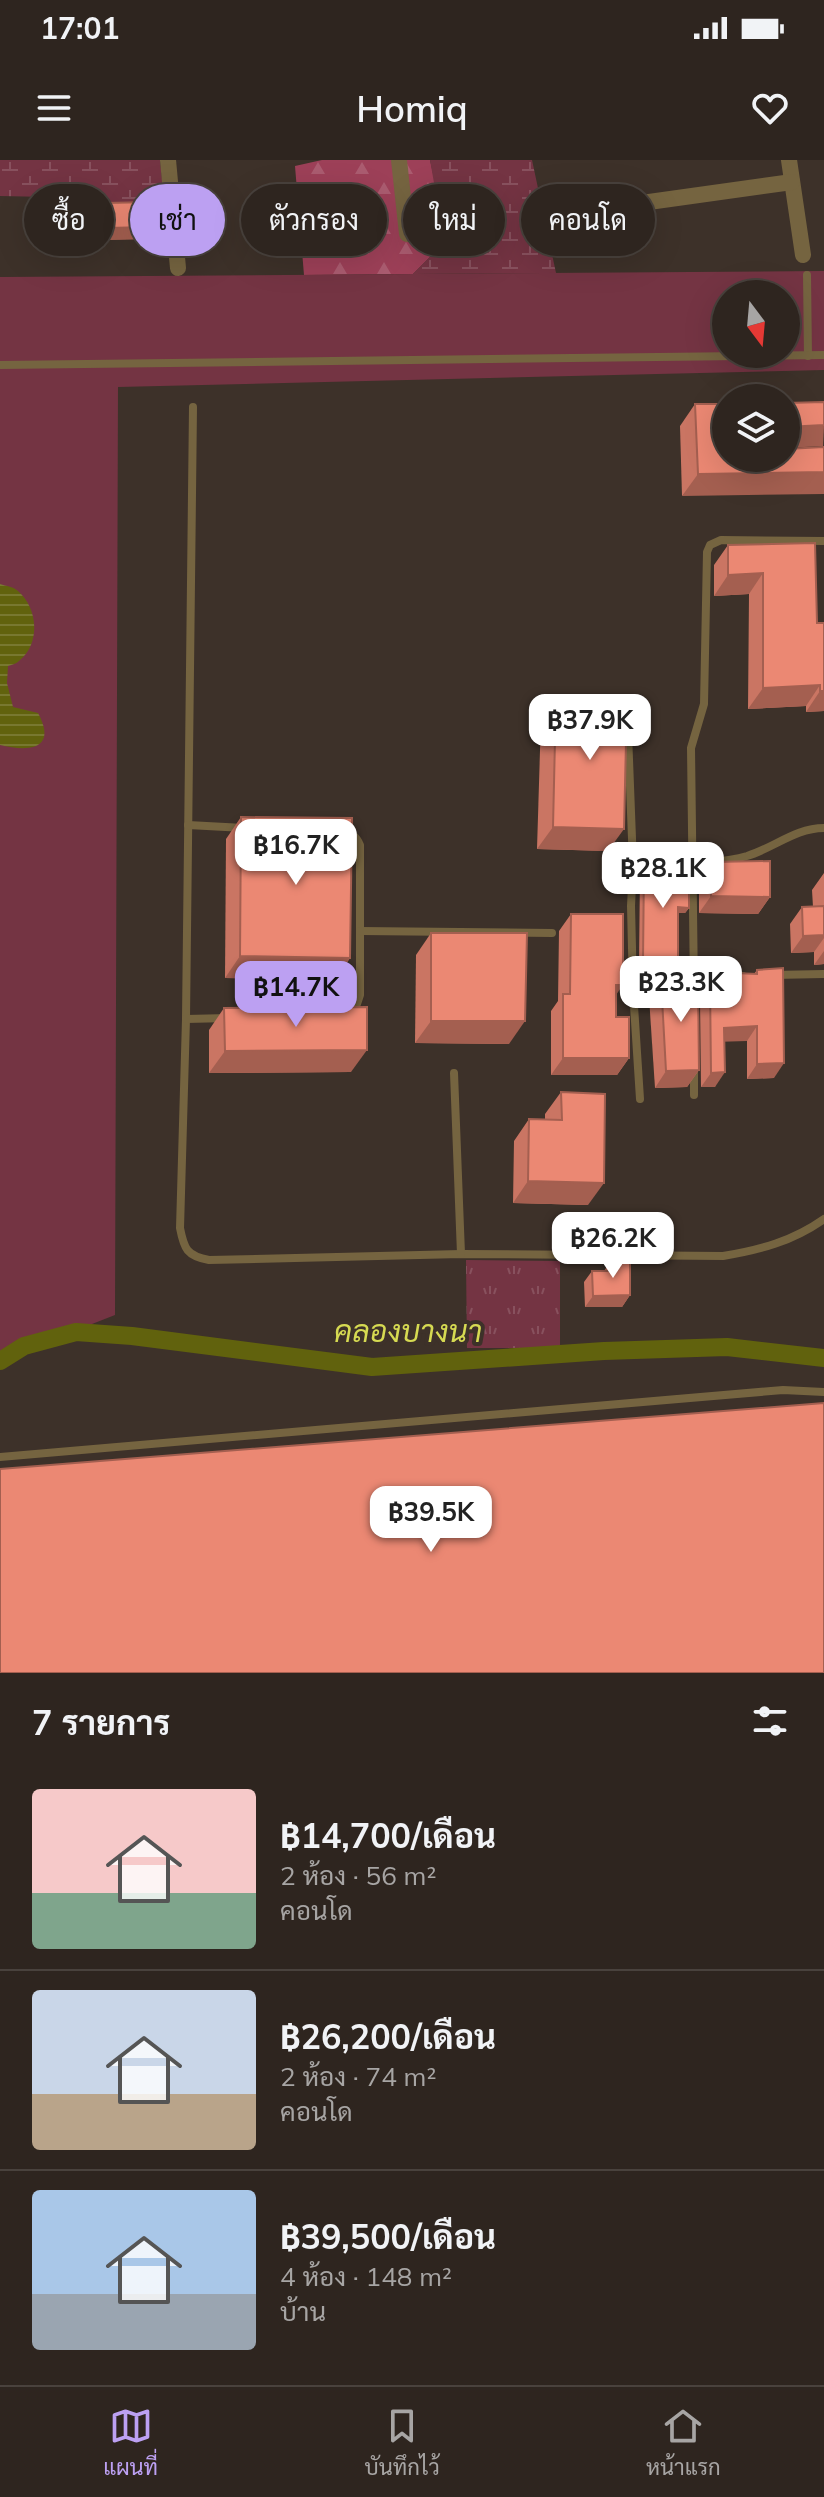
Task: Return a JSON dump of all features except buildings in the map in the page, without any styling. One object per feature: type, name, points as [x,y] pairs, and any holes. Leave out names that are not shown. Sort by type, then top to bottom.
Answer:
[{"type":"street","points":[[168,160],[178,268]]},
{"type":"street","points":[[399,160],[403,197]]},
{"type":"street","points":[[789,160],[803,255]]},
{"type":"street","points":[[655,201],[792,182]]},
{"type":"lane","points":[[807,275],[808,356]]},
{"type":"lane","points":[[0,365],[824,355]]},
{"type":"lane","points":[[193,407],[186,1019],[180,1228],[183,1242],[195,1257],[209,1260],[461,1254],[723,1256],[781,1243],[808,1231],[824,1219]]},
{"type":"lane","points":[[694,1003],[691,748],[704,704],[707,552],[710,545],[721,540],[824,541]]},
{"type":"lane","points":[[628,733],[633,865],[633,990],[640,1099]]},
{"type":"lane","points":[[188,825],[251,828]]},
{"type":"lane","points":[[633,865],[722,861],[750,855],[803,830],[824,828]]},
{"type":"lane","points":[[329,831],[352,834],[360,845],[360,995],[357,1004],[341,1014]]},
{"type":"lane","points":[[360,931],[552,933]]},
{"type":"lane","points":[[766,975],[824,974]]},
{"type":"lane","points":[[694,977],[752,975]]},
{"type":"lane","points":[[633,990],[694,987]]},
{"type":"lane","points":[[186,1019],[232,1018]]},
{"type":"lane","points":[[694,1064],[694,1095]]},
{"type":"lane","points":[[454,1073],[461,1254]]},
{"type":"lane","points":[[0,1457],[767,1391],[824,1392]]},
{"type":"green space","points":[[0,160],[160,160],[162,184],[130,184],[130,210],[114,211],[114,184],[24,184],[24,196],[0,196]]},
{"type":"green space","points":[[322,160],[430,160],[435,184],[403,184],[403,256],[431,256],[413,274],[304,275],[302,256],[387,256],[387,184],[296,184],[295,166]]},
{"type":"green space","points":[[430,160],[532,160],[537,184],[521,184],[521,256],[552,256],[556,273],[413,274],[431,256],[505,256],[505,184],[434,183]]},
{"type":"green space","points":[[824,271],[824,370],[118,387],[115,1315],[0,1360],[0,277]]},
{"type":"green space","points":[[466,1260],[560,1261],[560,1348],[467,1348]]},
{"type":"shaded area","points":[[0,584],[18,591],[25,598],[33,616],[31,645],[19,661],[8,666],[7,683],[13,707],[38,713],[43,725],[42,741],[30,748],[0,745]]},
{"type":"waterway","name":"คลองบางนา","points":[[0,1361],[24,1346],[76,1332],[132,1336],[372,1367],[604,1351],[727,1347],[824,1358]]}]
